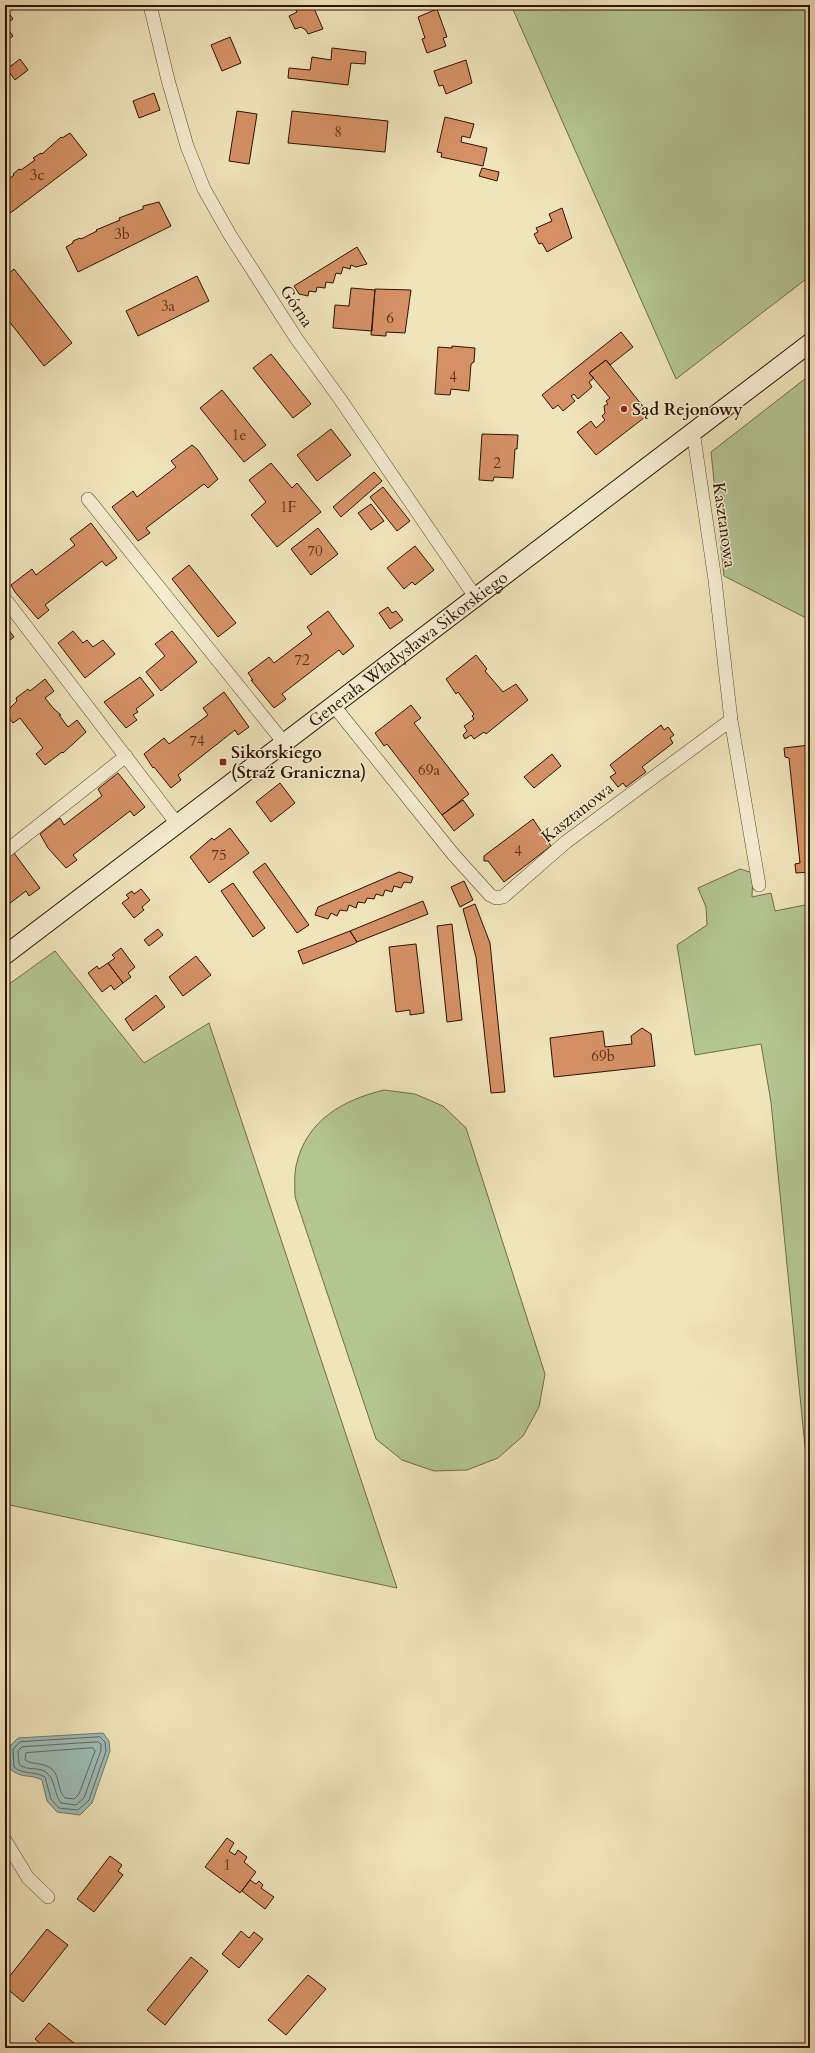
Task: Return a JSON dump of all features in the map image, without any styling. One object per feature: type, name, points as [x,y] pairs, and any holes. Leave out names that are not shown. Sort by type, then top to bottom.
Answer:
[{"type":"main road","name":"Generała Władysława Sikorskiego","points":[[5,955],[285,744],[810,343]]},
{"type":"street","name":"Górna","points":[[150,5],[170,87],[187,146],[204,189],[230,235],[296,338],[340,399],[476,598]]},
{"type":"street","name":"Kasztanowa","points":[[693,431],[714,580],[731,720],[758,885]]},
{"type":"street","points":[[88,499],[285,744]]},
{"type":"street","points":[[5,599],[178,825]]},
{"type":"street","name":"Kasztanowa","points":[[334,706],[453,854],[490,895],[496,898],[503,897],[566,842],[731,720]]},
{"type":"street","points":[[5,852],[126,756]]},
{"type":"street","points":[[5,1840],[28,1878],[48,1898]]},
{"type":"green space","points":[[511,5],[810,5],[810,276],[676,379]]},
{"type":"green space","points":[[810,375],[810,620],[724,576],[711,452]]},
{"type":"green space","points":[[740,869],[753,873],[752,897],[771,893],[775,911],[810,904],[810,1446],[805,1447],[771,1102],[761,1044],[695,1055],[677,945],[707,925],[706,907],[698,888]]},
{"type":"green space","points":[[55,951],[144,1063],[209,1023],[397,1588],[5,1504],[5,987]]},
{"type":"green space","points":[[384,1090],[415,1094],[443,1106],[466,1128],[545,1374],[539,1407],[523,1436],[498,1458],[467,1470],[434,1471],[402,1460],[376,1439],[295,1197],[296,1166],[301,1150],[308,1136],[317,1124],[328,1114],[341,1106],[369,1094]]},
{"type":"water","points":[[103,1733],[109,1741],[110,1751],[92,1803],[80,1815],[57,1812],[47,1801],[42,1780],[19,1774],[10,1769],[9,1747],[18,1738]]},
{"type":"building","points":[[293,5],[313,6],[323,29],[308,34],[306,30],[301,27],[295,29],[289,16],[297,12]]},
{"type":"building","points":[[5,8],[13,19],[5,25]]},
{"type":"building","points":[[437,9],[447,37],[443,38],[446,46],[427,53],[422,39],[425,38],[418,17]]},
{"type":"building","points":[[5,25],[13,36],[5,42]]},
{"type":"building","points":[[230,37],[241,63],[222,71],[211,45]]},
{"type":"building","points":[[332,48],[366,52],[365,64],[351,63],[348,85],[288,78],[289,68],[310,70],[312,57],[331,60]]},
{"type":"building","points":[[20,59],[28,70],[15,80],[7,69]]},
{"type":"building","points":[[466,60],[472,83],[446,94],[443,85],[439,86],[434,71]]},
{"type":"building","points":[[154,93],[160,110],[139,118],[133,101]]},
{"type":"building","points":[[237,111],[257,114],[249,164],[229,161]]},
{"type":"building","points":[[292,111],[388,121],[385,152],[288,143]]},
{"type":"building","points":[[445,117],[474,124],[470,138],[462,136],[461,142],[487,148],[483,166],[441,157],[442,153],[437,152]]},
{"type":"building","points":[[70,133],[87,155],[5,217],[5,182],[19,169],[21,170],[35,160],[33,158],[41,153],[42,154],[61,137],[62,138]]},
{"type":"building","points":[[482,168],[499,172],[497,181],[479,176]]},
{"type":"building","points":[[159,202],[171,226],[78,272],[66,247],[73,243],[73,241],[80,238],[81,239],[97,231],[96,230],[120,220],[119,218],[143,209],[143,206]]},
{"type":"building","points":[[562,208],[572,238],[547,252],[542,243],[539,244],[534,234],[538,232],[536,228],[552,221],[549,214]]},
{"type":"building","points":[[357,247],[367,264],[356,267],[351,265],[350,269],[343,267],[341,274],[336,273],[333,283],[326,282],[325,288],[317,287],[316,292],[309,291],[308,296],[299,294],[294,286]]},
{"type":"building","points":[[14,269],[72,343],[44,366],[5,316],[5,277]]},
{"type":"building","points":[[197,276],[209,301],[138,336],[126,311]]},
{"type":"building","points":[[351,288],[375,290],[372,331],[333,328],[335,305],[349,306]]},
{"type":"building","points":[[375,289],[411,290],[405,333],[386,332],[386,336],[371,335]]},
{"type":"building","points":[[621,332],[633,347],[610,365],[606,360],[589,373],[594,378],[589,382],[592,387],[578,399],[574,394],[571,396],[575,401],[563,411],[558,405],[553,409],[542,395]]},
{"type":"building","points":[[452,346],[475,348],[474,362],[471,364],[469,391],[451,389],[450,395],[435,394],[438,347],[452,348]]},
{"type":"building","points":[[271,354],[311,404],[293,418],[253,368]]},
{"type":"building","name":"Sąd Rejonowy","points":[[606,360],[649,414],[596,455],[577,432],[591,421],[596,428],[605,420],[602,416],[605,413],[604,406],[608,404],[606,401],[610,398],[589,373]]},
{"type":"building","points":[[222,390],[266,445],[244,462],[200,408]]},
{"type":"building","points":[[331,429],[351,455],[317,481],[297,455]]},
{"type":"building","points":[[482,434],[518,435],[517,449],[515,449],[513,478],[494,477],[493,481],[479,480]]},
{"type":"building","points":[[192,445],[198,450],[218,479],[208,488],[204,484],[146,528],[150,533],[138,541],[112,507],[133,491],[137,497],[176,467],[171,461]]},
{"type":"building","points":[[271,463],[292,488],[297,483],[321,512],[277,547],[251,515],[266,502],[249,480]]},
{"type":"building","points":[[374,472],[382,481],[341,517],[333,507]]},
{"type":"building","points":[[383,487],[410,521],[397,531],[370,497]]},
{"type":"building","points":[[371,504],[384,521],[371,530],[358,513]]},
{"type":"building","points":[[91,523],[117,558],[106,566],[102,561],[45,605],[49,610],[38,619],[15,592],[11,585],[32,569],[36,575],[75,545],[70,539]]},
{"type":"building","points":[[318,528],[338,554],[311,575],[291,549]]},
{"type":"building","points":[[415,546],[434,570],[415,585],[412,582],[404,589],[387,568]]},
{"type":"building","points":[[189,565],[236,623],[218,637],[172,579]]},
{"type":"building","points":[[388,607],[392,613],[396,611],[403,620],[390,629],[379,613]]},
{"type":"building","points":[[328,611],[354,646],[343,655],[339,650],[282,694],[286,699],[274,708],[251,680],[253,680],[248,673],[269,657],[274,663],[312,634],[307,627]]},
{"type":"building","points":[[5,625],[14,637],[5,644]]},
{"type":"building","points":[[73,631],[83,643],[87,640],[93,647],[103,640],[115,654],[85,678],[58,643]]},
{"type":"building","points":[[172,631],[197,662],[161,691],[146,672],[165,656],[155,644]]},
{"type":"building","points":[[476,655],[487,669],[485,671],[503,692],[516,684],[528,700],[486,734],[484,732],[474,739],[471,735],[465,739],[463,735],[467,731],[464,726],[474,719],[472,716],[474,714],[458,692],[456,694],[446,679]]},
{"type":"building","points":[[140,677],[154,695],[136,709],[138,712],[133,715],[137,720],[126,728],[104,702]]},
{"type":"building","points":[[45,679],[54,691],[45,698],[61,715],[59,715],[68,727],[77,720],[86,732],[63,753],[62,752],[45,765],[36,754],[43,748],[20,718],[13,723],[5,713],[17,701],[16,698],[28,689],[30,691]]},
{"type":"building","points":[[224,692],[249,727],[238,735],[235,730],[178,775],[181,780],[171,788],[154,767],[153,768],[144,754],[164,738],[169,744],[208,715],[203,708]]},
{"type":"building","points":[[411,705],[421,718],[414,723],[469,794],[442,815],[387,744],[384,746],[375,733]]},
{"type":"building","points":[[661,725],[664,730],[668,727],[674,735],[670,738],[673,743],[642,767],[646,772],[626,787],[623,783],[618,787],[610,777],[616,773],[610,765]]},
{"type":"building","points":[[810,745],[810,872],[796,873],[795,864],[800,863],[789,758],[785,757],[784,748]]},
{"type":"building","points":[[552,754],[561,766],[534,788],[524,777]]},
{"type":"building","points":[[118,773],[145,807],[134,816],[130,811],[73,855],[77,860],[66,868],[48,848],[40,834],[60,818],[64,825],[102,796],[98,789]]},
{"type":"building","points":[[280,783],[295,803],[271,822],[256,802]]},
{"type":"building","points":[[463,800],[474,815],[454,831],[442,815]]},
{"type":"building","points":[[533,819],[551,846],[504,882],[488,861],[484,861],[484,856]]},
{"type":"building","points":[[230,828],[249,853],[209,883],[190,857],[212,838],[214,840]]},
{"type":"building","points":[[14,853],[40,888],[29,896],[26,891],[5,907],[5,860]]},
{"type":"building","points":[[265,863],[309,925],[297,933],[253,872]]},
{"type":"building","points":[[399,872],[413,877],[411,883],[404,882],[401,888],[394,886],[392,892],[385,890],[383,896],[376,894],[374,899],[367,898],[365,903],[358,902],[356,908],[349,905],[347,911],[340,910],[337,916],[331,913],[328,919],[315,915],[318,907]]},
{"type":"building","points":[[464,881],[473,900],[460,907],[451,887]]},
{"type":"building","points":[[233,883],[265,928],[253,937],[221,891]]},
{"type":"building","points":[[141,889],[150,900],[142,907],[144,910],[134,918],[122,903],[129,898],[126,895],[132,891],[134,894]]},
{"type":"building","points":[[423,901],[428,914],[357,942],[350,931]]},
{"type":"building","points":[[475,904],[490,943],[505,1092],[491,1093],[476,957],[463,909]]},
{"type":"building","points":[[452,924],[462,1020],[447,1022],[437,926]]},
{"type":"building","points":[[158,929],[163,935],[149,946],[144,940]]},
{"type":"building","points":[[350,931],[357,942],[303,964],[298,951]]},
{"type":"building","points":[[416,944],[424,1013],[410,1015],[410,1010],[396,1012],[389,947]]},
{"type":"building","points":[[121,948],[135,967],[128,973],[131,977],[123,983],[108,963],[115,958],[112,955]]},
{"type":"building","points":[[196,956],[211,975],[183,996],[169,977]]},
{"type":"building","points":[[108,963],[123,983],[114,990],[111,985],[102,992],[88,973],[97,966],[99,969]]},
{"type":"building","points":[[156,995],[165,1007],[133,1031],[125,1019]]},
{"type":"building","points":[[642,1028],[651,1034],[655,1066],[554,1077],[550,1038],[603,1031],[605,1047],[632,1044],[631,1036]]},
{"type":"building","points":[[227,1838],[234,1843],[229,1851],[235,1855],[238,1850],[247,1857],[244,1862],[256,1872],[240,1893],[205,1867]]},
{"type":"building","points":[[110,1856],[122,1865],[118,1871],[123,1875],[94,1912],[77,1899]]},
{"type":"building","points":[[250,1880],[256,1884],[259,1881],[263,1885],[261,1888],[274,1897],[265,1909],[242,1891]]},
{"type":"building","points":[[47,1929],[68,1945],[23,2002],[5,1987],[5,1982]]},
{"type":"building","points":[[241,1931],[249,1938],[254,1932],[263,1939],[239,1968],[222,1954]]},
{"type":"building","points":[[191,1957],[208,1971],[165,2025],[147,2010]]},
{"type":"building","points":[[308,1975],[326,1989],[286,2035],[268,2020]]},
{"type":"building","points":[[49,2023],[80,2048],[46,2048],[35,2039]]},
{"type":"place","name":"Sąd Rejonowy","points":[[624,409]]},
{"type":"place","name":"Sikorskiego (Straż Graniczna)","points":[[223,762]]}]
